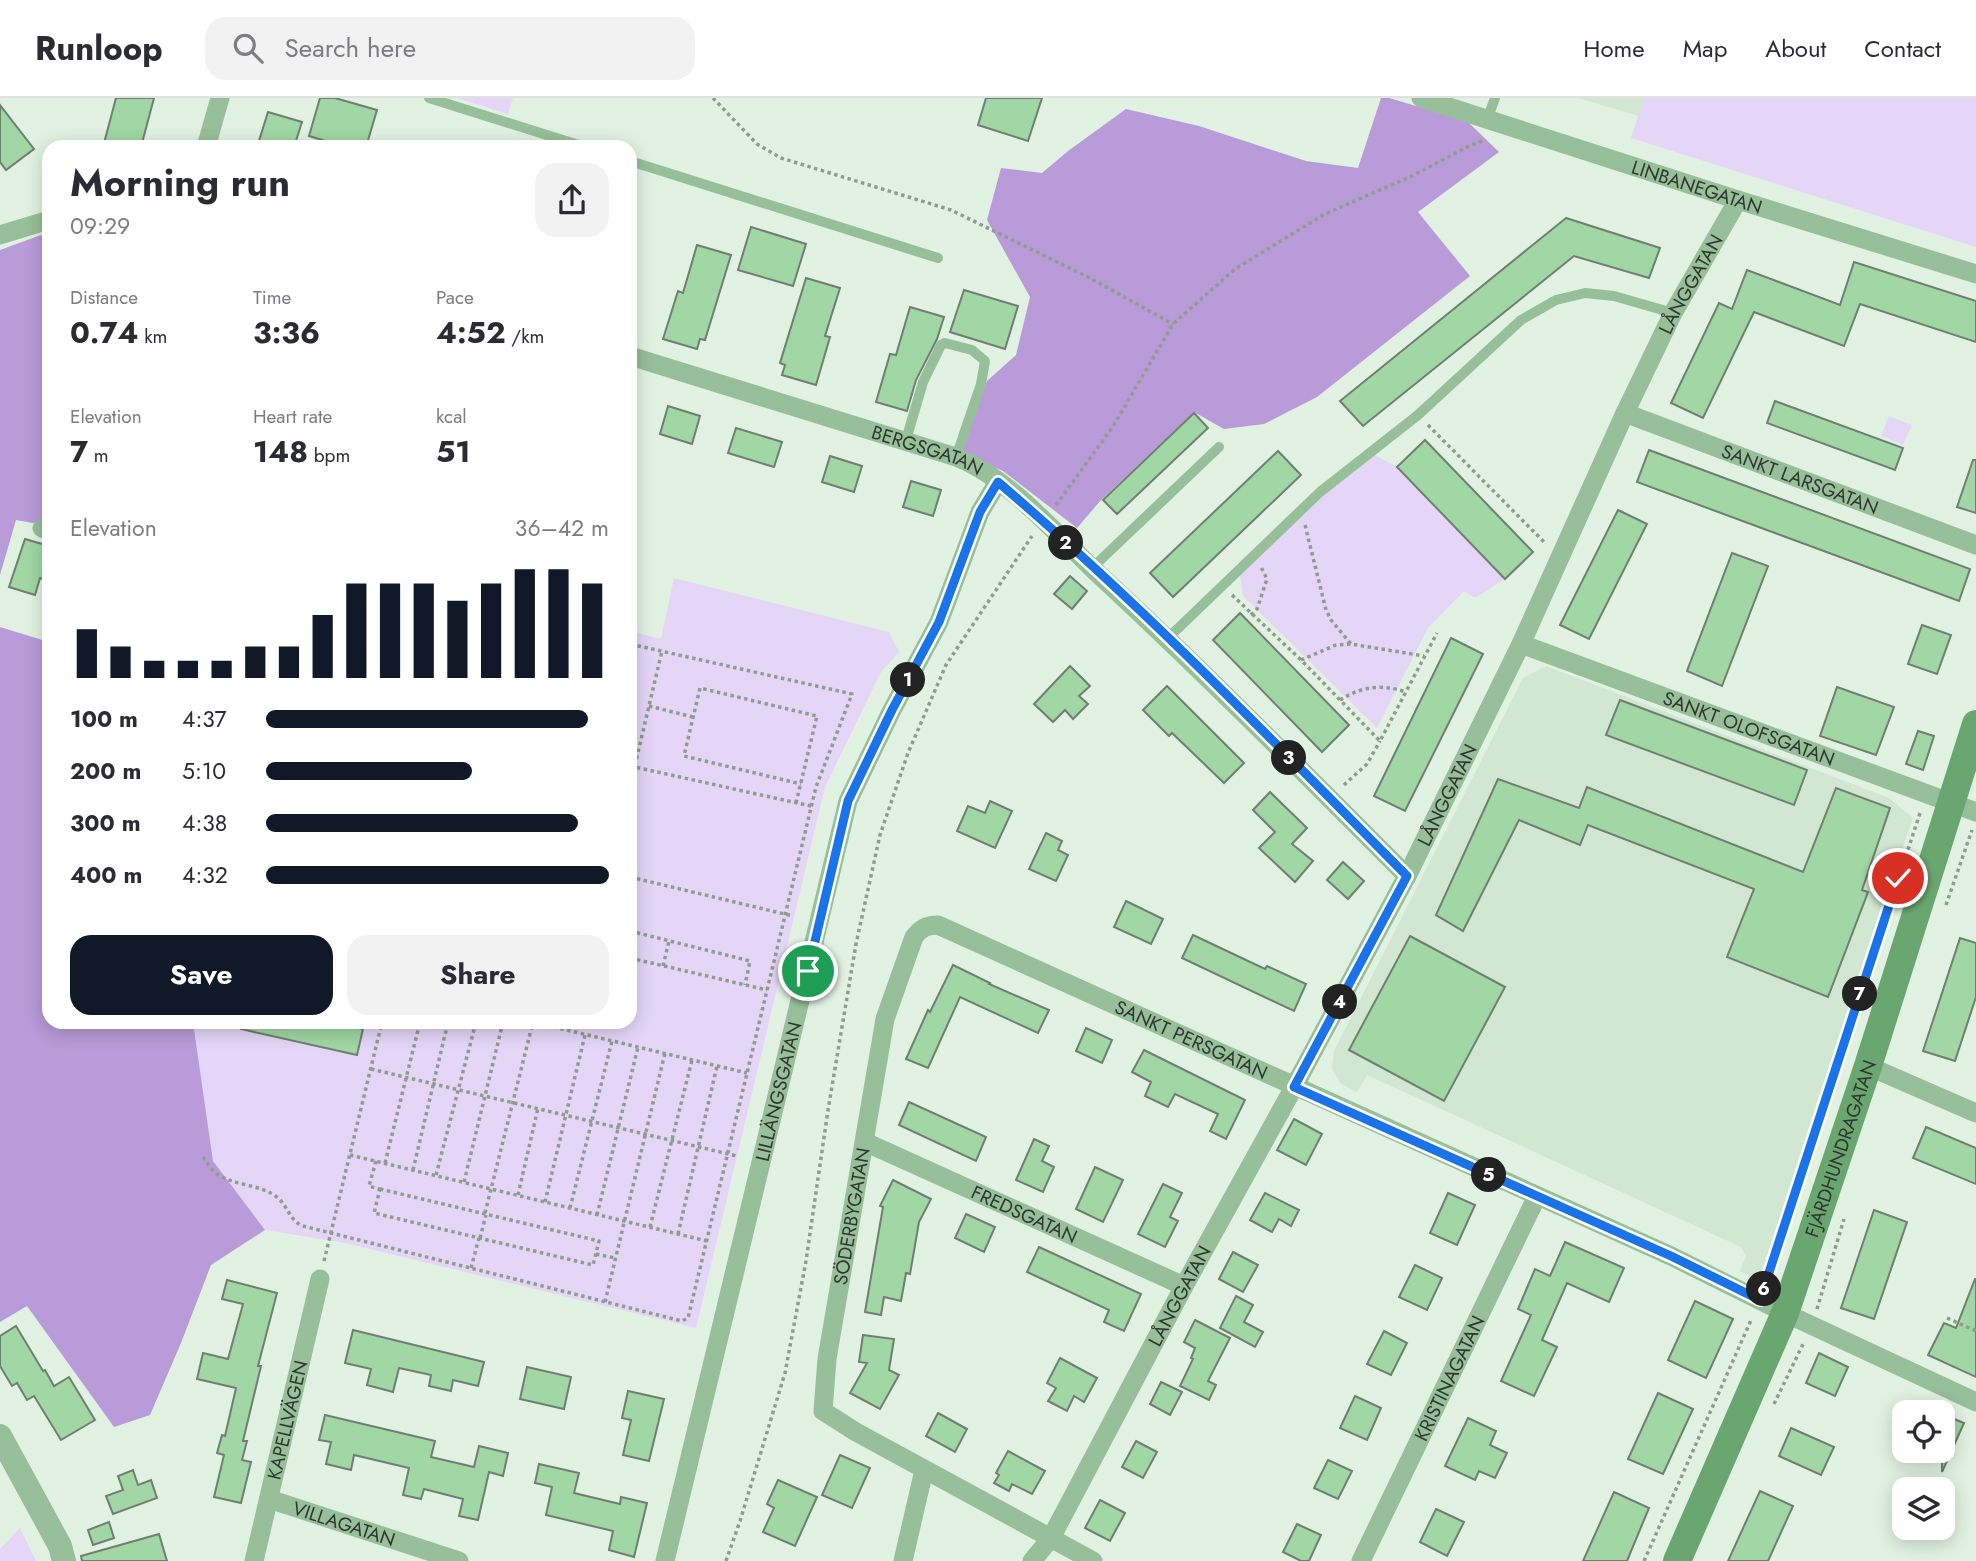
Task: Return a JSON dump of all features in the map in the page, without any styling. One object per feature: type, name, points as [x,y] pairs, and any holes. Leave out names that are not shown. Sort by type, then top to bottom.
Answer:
[{"type":"main road","name":"FJÄRDHUNDRAGATAN","points":[[1677,1561],[1785,1313],[1868,1066],[1976,724]]},
{"type":"street","points":[[208,140],[220,98]]},
{"type":"street","name":"LINBANEGATAN","points":[[1421,98],[1738,201],[1976,274]]},
{"type":"street","name":"LÅNGGATAN","points":[[1032,1561],[1051,1538],[1184,1286],[1407,876],[1521,644],[1673,313],[1738,201]]},
{"type":"street","points":[[0,235],[42,222]]},
{"type":"street","name":"BERGSGATAN","points":[[637,358],[956,457],[998,482],[1044,521],[1168,638],[1407,876]]},
{"type":"street","name":"SANKT LARSGATAN","points":[[1625,413],[1976,545]]},
{"type":"street","name":"LILLÄNGSGATAN","points":[[665,1561],[848,801],[939,622],[980,512],[998,482]]},
{"type":"street","name":"SANKT OLOFSGATAN","points":[[1521,644],[1951,803]]},
{"type":"street","name":"SÖDERBYGATAN","points":[[925,1470],[837,1422],[823,1411],[827,1359],[885,1019],[914,937],[928,925],[938,925]]},
{"type":"street","name":"SANKT PERSGATAN","points":[[938,925],[1671,1256],[1785,1313],[1976,1402]]},
{"type":"street","points":[[1868,1066],[1976,1113]]},
{"type":"street","name":"FREDSGATAN","points":[[865,1142],[1184,1286]]},
{"type":"street","name":"KRISTINAGATAN","points":[[1361,1561],[1536,1196]]},
{"type":"street","name":"KAPELLVÄGEN","points":[[254,1561],[320,1279]]},
{"type":"street","points":[[0,1436],[60,1546],[64,1561]]},
{"type":"street","points":[[902,1561],[925,1470],[1093,1561]]},
{"type":"street","name":"VILLAGATAN","points":[[269,1499],[459,1561]]},
{"type":"lane","points":[[429,98],[563,140]]},
{"type":"lane","points":[[1488,120],[1495,98]]},
{"type":"lane","points":[[637,163],[938,258]]},
{"type":"lane","points":[[1168,638],[1320,492],[1419,415],[1521,320],[1556,300],[1585,293],[1614,296],[1673,313]]},
{"type":"lane","points":[[906,440],[923,382],[941,345],[945,343],[972,350],[985,360],[981,384],[956,457]]},
{"type":"lane","points":[[1092,568],[1219,447]]},
{"type":"path","points":[[713,98],[757,144],[781,158],[951,211],[1088,277],[1173,324]]},
{"type":"path","points":[[726,1561],[785,1373],[806,1261],[856,944],[880,835],[908,752],[946,665],[1023,546],[1112,428],[1173,324],[1234,269],[1325,214],[1412,176],[1471,145],[1518,130]]},
{"type":"path","points":[[1419,415],[1560,558]]},
{"type":"path","points":[[1302,511],[1326,610],[1351,644]]},
{"type":"path","points":[[1251,615],[1257,609],[1267,579],[1254,554]]},
{"type":"path","points":[[1223,586],[1301,660],[1380,741]]},
{"type":"path","points":[[1330,799],[1367,764],[1437,633]]},
{"type":"path","points":[[1301,660],[1336,645],[1351,644],[1425,656]]},
{"type":"path","points":[[203,1157],[216,1174],[276,1196],[295,1222],[331,1234],[685,1320],[690,1313],[816,787],[852,694],[637,646]]},
{"type":"path","points":[[637,748],[662,652]]},
{"type":"path","points":[[1340,701],[1350,694],[1370,687],[1388,686],[1406,692]]},
{"type":"path","points":[[796,803],[801,784],[817,716],[700,688],[684,756],[801,784]]},
{"type":"path","points":[[649,706],[693,717]]},
{"type":"path","points":[[637,767],[811,806]]},
{"type":"path","points":[[1644,1561],[1760,1300],[1951,803]]},
{"type":"path","points":[[637,879],[793,916]]},
{"type":"path","points":[[637,933],[750,961],[745,985]]},
{"type":"path","points":[[663,966],[669,941]]},
{"type":"path","points":[[637,960],[767,990]]},
{"type":"path","points":[[320,1279],[380,1029]]},
{"type":"path","points":[[385,1163],[418,1029]]},
{"type":"path","points":[[413,1170],[446,1029]]},
{"type":"path","points":[[436,1175],[474,1029]]},
{"type":"path","points":[[464,1182],[501,1029]]},
{"type":"path","points":[[471,1268],[531,1029]]},
{"type":"path","points":[[563,1029],[747,1073]]},
{"type":"path","points":[[545,1202],[585,1034]]},
{"type":"path","points":[[570,1208],[612,1041]]},
{"type":"path","points":[[597,1215],[638,1047]]},
{"type":"path","points":[[605,1302],[665,1053]]},
{"type":"path","points":[[650,1227],[692,1060]]},
{"type":"path","points":[[678,1234],[717,1066]]},
{"type":"path","points":[[371,1069],[737,1156]]},
{"type":"path","points":[[518,1195],[538,1108]]},
{"type":"path","points":[[350,1155],[707,1241]]},
{"type":"path","points":[[376,1161],[369,1186],[599,1241],[593,1265],[374,1213],[380,1189]]},
{"type":"path","points":[[596,1254],[615,1258]]},
{"type":"path","points":[[1947,1318],[1976,1331]]},
{"type":"shaded area","points":[[457,98],[513,98],[508,114]]},
{"type":"shaded area","points":[[1381,98],[1467,121],[1499,152],[1418,212],[1470,276],[1317,397],[1264,424],[1224,429],[1194,412],[1101,500],[1077,528],[1003,471],[959,452],[987,381],[1016,355],[1030,297],[987,220],[1001,168],[1042,173],[1126,109],[1199,126],[1306,161],[1358,168]]},
{"type":"shaded area","points":[[1578,98],[1644,98],[1639,116]]},
{"type":"shaded area","points":[[1644,98],[1976,98],[1976,247],[1631,138]]},
{"type":"shaded area","points":[[42,235],[42,525],[16,520],[0,575],[0,250]]},
{"type":"shaded area","points":[[1889,416],[1912,425],[1903,445],[1881,436]]},
{"type":"shaded area","points":[[1375,455],[1397,467],[1505,579],[1475,598],[1464,591],[1428,628],[1377,728],[1243,596],[1240,575],[1320,492]]},
{"type":"shaded area","points":[[674,578],[889,632],[899,652],[881,672],[825,787],[696,1328],[345,1243],[265,1230],[213,1161],[194,1029],[637,1029],[637,633],[661,639]]},
{"type":"shaded area","points":[[0,627],[42,640],[42,1029],[194,1029],[213,1161],[265,1230],[211,1265],[150,1415],[114,1427],[27,1306],[0,1322]]},
{"type":"shaded area","points":[[1546,666],[1889,798],[1913,818],[1759,1281],[1740,1271],[1746,1256],[1741,1247],[1367,1075],[1357,1092],[1341,1084],[1332,1069],[1334,1051],[1523,678]]},
{"type":"shaded area","points":[[20,1528],[36,1561],[0,1561],[0,1549]]},
{"type":"building","points":[[116,98],[154,98],[143,140],[105,140]]},
{"type":"building","points":[[320,98],[335,98],[377,110],[368,140],[322,140],[309,136]]},
{"type":"building","points":[[986,98],[1042,98],[1028,141],[978,125]]},
{"type":"building","points":[[0,105],[34,149],[6,170],[0,162]]},
{"type":"building","points":[[268,112],[302,122],[296,140],[259,140]]},
{"type":"building","points":[[1566,218],[1660,248],[1649,278],[1574,256],[1363,426],[1340,401]]},
{"type":"building","points":[[751,227],[806,244],[793,286],[738,270]]},
{"type":"building","points":[[697,245],[731,255],[705,340],[700,339],[697,349],[663,339],[678,291],[683,293]]},
{"type":"building","points":[[1854,262],[1976,301],[1976,342],[1860,304],[1844,346],[1754,312],[1703,418],[1671,403],[1719,303],[1732,309],[1747,270],[1840,305]]},
{"type":"building","points":[[806,278],[840,288],[825,336],[830,337],[816,385],[782,375],[785,365],[780,363]]},
{"type":"building","points":[[964,290],[1018,306],[1005,349],[950,332]]},
{"type":"building","points":[[910,307],[944,317],[937,339],[916,380],[907,411],[876,402],[890,354],[896,355]]},
{"type":"building","points":[[1775,401],[1903,448],[1895,470],[1767,423]]},
{"type":"building","points":[[668,406],[700,416],[692,444],[660,434]]},
{"type":"building","points":[[1194,413],[1208,428],[1117,514],[1103,500]]},
{"type":"building","points":[[736,428],[782,442],[774,467],[728,453]]},
{"type":"building","points":[[1425,440],[1533,552],[1505,579],[1397,467]]},
{"type":"building","points":[[1649,450],[1970,569],[1959,601],[1637,482]]},
{"type":"building","points":[[1278,451],[1301,475],[1173,597],[1150,573]]},
{"type":"building","points":[[830,456],[862,466],[854,492],[822,482]]},
{"type":"building","points":[[1973,460],[1976,460],[1976,513],[1957,507]]},
{"type":"building","points":[[911,481],[941,490],[933,516],[903,507]]},
{"type":"building","points":[[1618,510],[1647,524],[1589,639],[1560,625]]},
{"type":"building","points":[[25,539],[42,544],[42,579],[40,578],[35,595],[9,587]]},
{"type":"building","points":[[1732,553],[1768,566],[1722,686],[1687,671]]},
{"type":"building","points":[[1070,576],[1087,591],[1072,609],[1054,594]]},
{"type":"building","points":[[1240,613],[1349,725],[1322,752],[1213,640]]},
{"type":"building","points":[[1922,625],[1951,635],[1937,674],[1908,664]]},
{"type":"building","points":[[1451,638],[1483,654],[1405,811],[1374,796]]},
{"type":"building","points":[[1070,666],[1090,686],[1079,696],[1088,704],[1073,719],[1065,710],[1053,722],[1034,704]]},
{"type":"building","points":[[1167,686],[1244,763],[1224,783],[1172,733],[1169,736],[1143,710]]},
{"type":"building","points":[[1837,687],[1894,707],[1876,755],[1820,736]]},
{"type":"building","points":[[1620,700],[1807,770],[1794,805],[1606,735]]},
{"type":"building","points":[[1918,731],[1934,736],[1923,770],[1906,764]]},
{"type":"building","points":[[1498,779],[1579,808],[1587,787],[1803,872],[1836,788],[1890,808],[1862,890],[1868,892],[1828,997],[1727,957],[1754,889],[1588,825],[1580,845],[1519,820],[1463,931],[1436,915]]},
{"type":"building","points":[[1270,792],[1307,828],[1292,844],[1313,861],[1295,882],[1259,848],[1275,832],[1253,810]]},
{"type":"building","points":[[990,801],[1012,811],[995,848],[957,831],[968,806],[985,813]]},
{"type":"building","points":[[1046,833],[1062,841],[1058,850],[1068,855],[1056,881],[1029,869]]},
{"type":"building","points":[[1343,862],[1364,881],[1348,899],[1327,880]]},
{"type":"building","points":[[1126,901],[1163,919],[1151,944],[1114,927]]},
{"type":"building","points":[[1193,935],[1265,969],[1267,966],[1306,984],[1294,1011],[1182,958]]},
{"type":"building","points":[[1410,936],[1505,987],[1444,1101],[1349,1050]]},
{"type":"building","points":[[1960,938],[1976,943],[1976,997],[1955,1061],[1923,1051]]},
{"type":"building","points":[[953,965],[1049,1010],[1038,1033],[960,997],[928,1068],[906,1059],[928,1010],[930,1012]]},
{"type":"building","points":[[1086,1028],[1112,1040],[1102,1063],[1076,1051]]},
{"type":"building","points":[[241,1029],[363,1029],[357,1055]]},
{"type":"building","points":[[1144,1050],[1245,1100],[1226,1139],[1210,1131],[1218,1114],[1175,1094],[1168,1107],[1145,1096],[1151,1082],[1132,1072]]},
{"type":"building","points":[[909,1102],[986,1137],[976,1161],[899,1125]]},
{"type":"building","points":[[1294,1119],[1322,1134],[1306,1165],[1277,1150]]},
{"type":"building","points":[[1926,1127],[1976,1148],[1976,1184],[1913,1158]]},
{"type":"building","points":[[1034,1139],[1049,1146],[1042,1161],[1054,1167],[1043,1192],[1016,1180]]},
{"type":"building","points":[[1095,1167],[1123,1180],[1103,1222],[1076,1209]]},
{"type":"building","points":[[893,1180],[931,1199],[919,1222],[910,1274],[906,1273],[901,1301],[884,1297],[881,1315],[865,1312],[883,1207],[880,1206]]},
{"type":"building","points":[[1163,1184],[1182,1193],[1170,1217],[1178,1221],[1165,1247],[1138,1234]]},
{"type":"building","points":[[1265,1193],[1299,1210],[1291,1226],[1279,1219],[1272,1232],[1250,1220]]},
{"type":"building","points":[[1448,1193],[1475,1205],[1457,1245],[1430,1233]]},
{"type":"building","points":[[1874,1210],[1907,1222],[1874,1319],[1841,1308]]},
{"type":"building","points":[[966,1214],[995,1227],[984,1252],[955,1238]]},
{"type":"building","points":[[1565,1242],[1624,1268],[1609,1302],[1567,1283],[1542,1340],[1557,1347],[1534,1396],[1501,1381],[1531,1315],[1518,1309],[1535,1269],[1550,1276]]},
{"type":"building","points":[[1039,1247],[1141,1294],[1124,1331],[1104,1322],[1109,1310],[1027,1272]]},
{"type":"building","points":[[1233,1252],[1258,1265],[1243,1292],[1219,1279]]},
{"type":"building","points":[[1415,1265],[1442,1278],[1427,1310],[1399,1297]]},
{"type":"building","points":[[1975,1279],[1976,1377],[1928,1355],[1944,1323],[1956,1328]]},
{"type":"building","points":[[227,1280],[277,1293],[258,1366],[261,1366],[243,1441],[247,1441],[242,1460],[251,1462],[241,1503],[214,1497],[224,1455],[217,1453],[222,1435],[225,1436],[236,1388],[197,1379],[203,1353],[228,1359],[243,1304],[222,1299]]},
{"type":"building","points":[[1236,1296],[1253,1305],[1244,1322],[1263,1332],[1255,1347],[1220,1328]]},
{"type":"building","points":[[1695,1301],[1733,1319],[1706,1378],[1668,1360]]},
{"type":"building","points":[[1195,1320],[1230,1338],[1208,1381],[1216,1385],[1209,1400],[1180,1386],[1193,1359],[1191,1358],[1195,1348],[1184,1342]]},
{"type":"building","points":[[16,1326],[54,1386],[69,1377],[95,1420],[61,1440],[34,1396],[27,1400],[17,1383],[12,1386],[0,1366],[0,1336]]},
{"type":"building","points":[[353,1330],[484,1362],[478,1386],[453,1380],[451,1391],[429,1386],[431,1375],[399,1368],[393,1392],[367,1385],[371,1369],[345,1363]]},
{"type":"building","points":[[1384,1331],[1407,1343],[1391,1375],[1367,1364]]},
{"type":"building","points":[[863,1335],[894,1339],[889,1370],[899,1375],[880,1409],[850,1393],[867,1363],[859,1362]]},
{"type":"building","points":[[1819,1353],[1848,1367],[1835,1396],[1806,1383]]},
{"type":"building","points":[[1060,1358],[1097,1378],[1084,1402],[1074,1396],[1067,1411],[1048,1401],[1056,1388],[1047,1383]]},
{"type":"building","points":[[527,1367],[571,1377],[564,1409],[520,1399]]},
{"type":"building","points":[[1161,1382],[1182,1392],[1170,1415],[1150,1404]]},
{"type":"building","points":[[628,1391],[664,1399],[649,1461],[623,1455],[631,1420],[622,1418]]},
{"type":"building","points":[[1658,1393],[1693,1409],[1663,1474],[1628,1459]]},
{"type":"building","points":[[1355,1396],[1381,1408],[1367,1440],[1340,1428]]},
{"type":"building","points":[[938,1413],[967,1429],[955,1452],[926,1436]]},
{"type":"building","points":[[325,1415],[435,1441],[431,1457],[474,1467],[479,1446],[508,1453],[503,1476],[489,1472],[478,1520],[459,1516],[463,1499],[424,1489],[421,1499],[403,1495],[409,1468],[354,1455],[351,1470],[326,1464],[331,1442],[319,1440]]},
{"type":"building","points":[[1468,1418],[1496,1431],[1490,1445],[1507,1453],[1495,1478],[1479,1471],[1475,1480],[1445,1466]]},
{"type":"building","points":[[1955,1419],[1964,1423],[1955,1443]]},
{"type":"building","points":[[1791,1428],[1834,1447],[1821,1475],[1779,1456]]},
{"type":"building","points":[[1136,1441],[1157,1452],[1143,1478],[1122,1467]]},
{"type":"building","points":[[1008,1451],[1045,1471],[1032,1494],[1012,1484],[1009,1491],[994,1483],[999,1475],[996,1473]]},
{"type":"building","points":[[840,1455],[870,1468],[852,1508],[822,1495]]},
{"type":"building","points":[[1328,1460],[1352,1471],[1338,1499],[1314,1488]]},
{"type":"building","points":[[539,1464],[579,1473],[574,1493],[620,1504],[621,1497],[647,1503],[634,1557],[609,1550],[613,1531],[546,1515],[552,1487],[535,1483]]},
{"type":"building","points":[[133,1470],[138,1485],[151,1480],[157,1498],[113,1514],[106,1496],[123,1490],[118,1476]]},
{"type":"building","points":[[778,1480],[817,1497],[795,1546],[763,1532],[774,1508],[767,1504]]},
{"type":"building","points":[[1760,1491],[1793,1506],[1768,1561],[1728,1561]]},
{"type":"building","points":[[1614,1492],[1649,1508],[1627,1561],[1583,1561]]},
{"type":"building","points":[[1100,1500],[1125,1513],[1110,1541],[1085,1528]]},
{"type":"building","points":[[1436,1509],[1464,1522],[1447,1556],[1420,1542]]},
{"type":"building","points":[[109,1522],[114,1538],[93,1545],[88,1530]]},
{"type":"building","points":[[1297,1524],[1321,1535],[1309,1561],[1301,1561],[1283,1552]]},
{"type":"building","points":[[159,1534],[167,1561],[82,1561],[81,1556]]},
{"type":"route","points":[[808,971],[848,801],[939,622],[980,512],[998,482],[1044,521],[1168,638],[1407,876],[1294,1087],[1671,1256],[1760,1300],[1898,878]]}]
